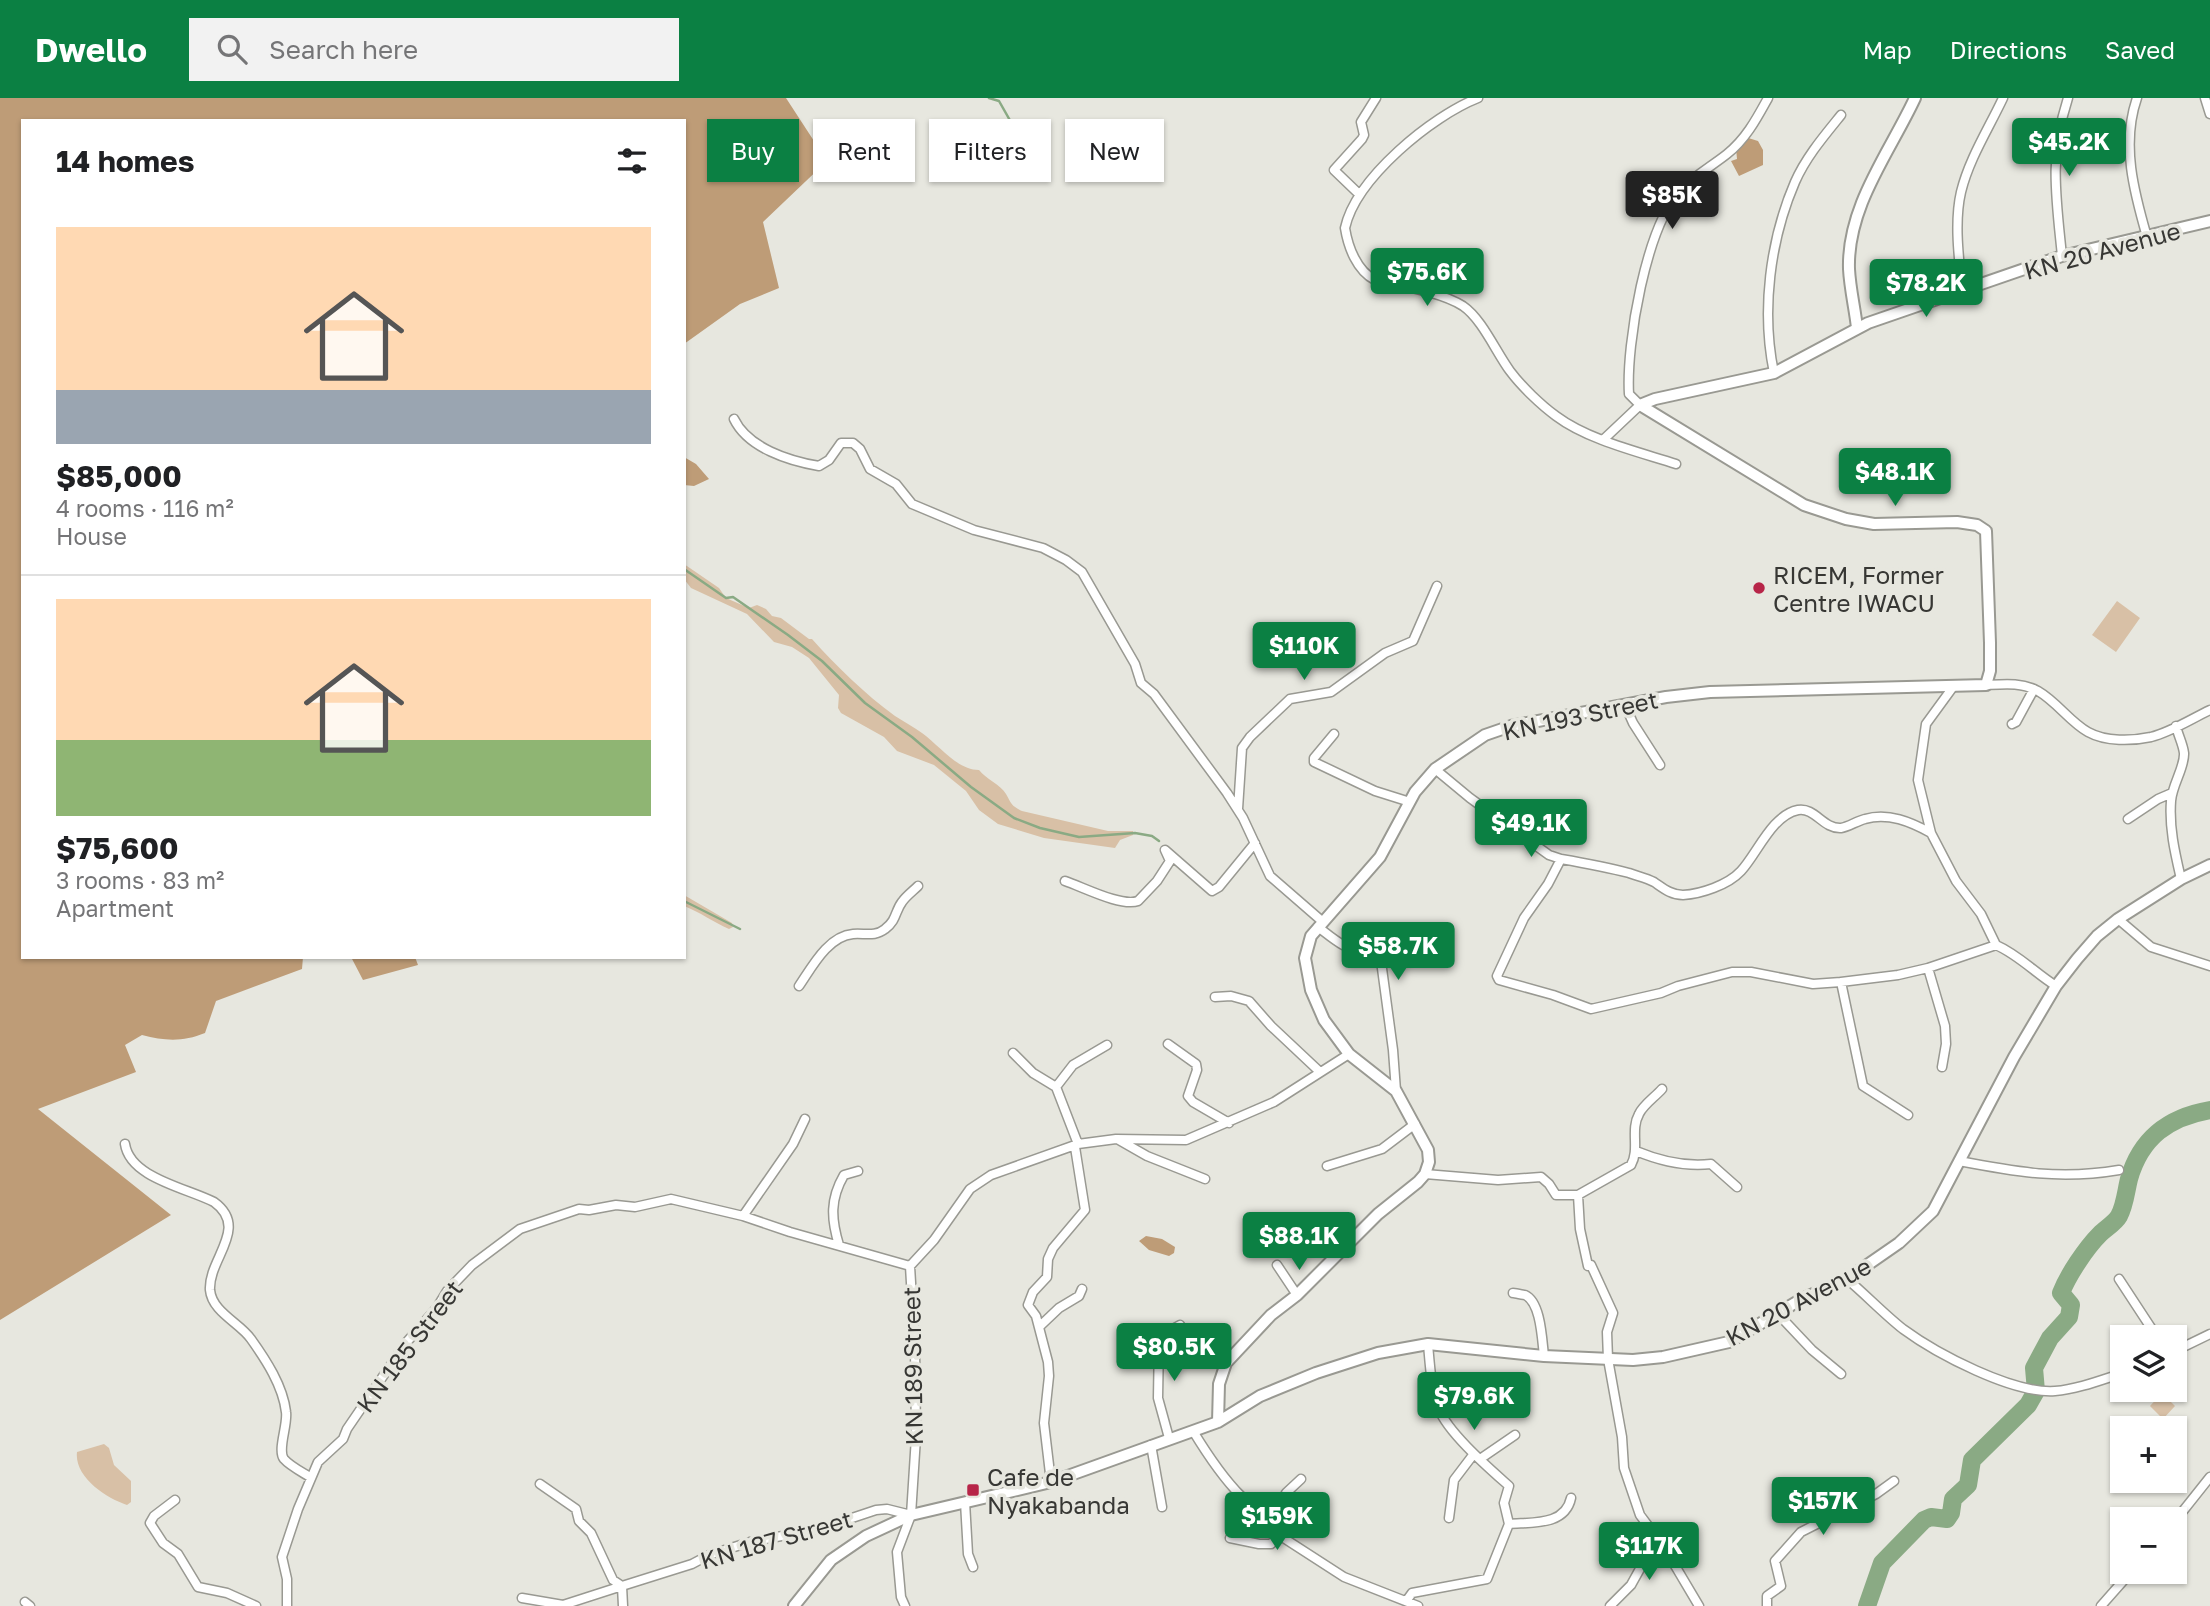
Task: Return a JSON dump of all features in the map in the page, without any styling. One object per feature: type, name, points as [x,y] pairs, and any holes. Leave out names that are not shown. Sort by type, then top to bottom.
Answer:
[{"type":"street","points":[[1359,194],[1334,170],[1362,139],[1364,135],[1361,122],[1376,98]]},
{"type":"street","points":[[1478,98],[1456,108],[1404,146],[1359,194],[1345,228],[1358,266],[1368,277],[1435,295],[1462,306],[1483,330],[1511,373],[1555,416],[1604,439],[1676,464]]},
{"type":"street","points":[[1768,98],[1744,138],[1681,190],[1668,205],[1657,228],[1637,315],[1628,377],[1629,394],[1640,405],[1804,505],[1846,519],[1874,524],[1957,522],[1977,525],[1986,531],[1990,643],[1990,671],[1986,685],[2017,684],[2034,690],[2055,703],[2088,732],[2109,738],[2130,740],[2153,736],[2210,710]]},
{"type":"street","points":[[1857,328],[1849,268],[1856,219],[1868,187],[1915,98]]},
{"type":"street","points":[[1962,289],[1959,244],[1961,193],[1969,167],[2003,98]]},
{"type":"street","points":[[2062,256],[2054,159],[2059,125],[2068,98]]},
{"type":"street","points":[[2137,98],[2129,135],[2129,156],[2136,200],[2147,237]]},
{"type":"street","points":[[2205,98],[2210,114]]},
{"type":"street","points":[[1774,373],[1768,309],[1772,268],[1782,220],[1795,181],[1813,150],[1841,115]]},
{"type":"street","name":"KN 20 Avenue","points":[[1640,405],[1655,399],[1774,373],[1857,328],[2062,256],[2210,221]]},
{"type":"street","points":[[1604,439],[1640,405]]},
{"type":"street","points":[[734,419],[737,426],[757,443],[780,456],[805,464],[819,466],[829,460],[841,443],[853,443],[860,449],[870,469],[896,484],[912,504],[974,530],[1043,548],[1082,572],[1135,664],[1141,682],[1154,694],[1238,811],[1270,876],[1342,944],[1357,951],[1373,953],[1381,961],[1396,1091]]},
{"type":"street","points":[[1238,811],[1242,748],[1250,737],[1290,699],[1331,692],[1385,653],[1413,641],[1437,586]]},
{"type":"street","name":"KN 193 Street","points":[[1425,1174],[1429,1162],[1428,1150],[1415,1124],[1396,1091],[1349,1054],[1324,1020],[1311,990],[1305,958],[1311,936],[1380,857],[1415,792],[1435,769],[1485,735],[1511,726],[1665,696],[1710,692],[1986,685]]},
{"type":"street","points":[[1953,687],[1926,724],[1918,780],[1931,833],[1956,881],[1982,914],[1996,945],[2016,954],[2032,971],[2056,986]]},
{"type":"street","points":[[2012,724],[2016,722],[2034,690]]},
{"type":"street","points":[[1625,705],[1633,723],[1660,765]]},
{"type":"street","points":[[2176,726],[2184,750],[2184,760],[2175,778],[2170,824],[2181,879]]},
{"type":"street","points":[[1334,734],[1314,758],[1314,762],[1375,791],[1410,802]]},
{"type":"street","points":[[1435,769],[1549,855],[1628,873],[1652,881],[1674,894],[1702,891],[1730,880],[1741,872],[1769,832],[1789,814],[1799,810],[1809,811],[1829,827],[1843,828],[1873,816],[1903,820],[1931,833]]},
{"type":"street","points":[[2128,819],[2172,793]]},
{"type":"street","points":[[1065,881],[1115,900],[1132,903],[1138,901],[1166,870],[1170,861],[1165,850],[1212,891],[1219,887],[1255,843]]},
{"type":"street","points":[[1561,859],[1548,884],[1524,918],[1497,976],[1499,980],[1591,1009],[1661,993],[1732,972],[1789,977],[1813,984],[1841,982],[1898,975],[1928,968],[1996,945]]},
{"type":"street","name":"KN 20 Avenue","points":[[794,1606],[831,1560],[866,1536],[911,1515],[1051,1482],[1218,1422],[1260,1396],[1316,1373],[1378,1353],[1428,1345],[1544,1356],[1633,1360],[1729,1342],[1800,1300],[1847,1279],[1899,1243],[1933,1211],[2014,1057],[2056,986],[2097,936],[2118,919],[2181,879],[2210,865]]},
{"type":"street","points":[[799,986],[821,952],[843,936],[855,933],[876,934],[886,929],[896,917],[901,903],[918,886]]},
{"type":"street","points":[[2118,919],[2151,947],[2210,966]]},
{"type":"street","points":[[1928,968],[1945,1026],[1946,1044],[1942,1067]]},
{"type":"street","points":[[1841,982],[1863,1086],[1908,1115]]},
{"type":"street","points":[[1215,997],[1231,996],[1249,1001],[1271,1026],[1320,1072]]},
{"type":"street","points":[[1168,1044],[1196,1064],[1188,1096],[1193,1102],[1229,1123]]},
{"type":"street","points":[[1055,1087],[1073,1065],[1107,1045]]},
{"type":"street","points":[[1013,1053],[1033,1073],[1055,1087],[1077,1145],[1085,1210],[1053,1248],[1048,1259],[1047,1277],[1033,1292],[1028,1305],[1039,1326],[1049,1376],[1044,1423],[1051,1482]]},
{"type":"street","name":"KN 189 Street","points":[[905,1606],[901,1597],[897,1552],[911,1515],[916,1437],[910,1266],[934,1240],[970,1189],[991,1175],[1077,1145],[1116,1139],[1186,1140],[1274,1102],[1349,1054]]},
{"type":"street","points":[[1218,1422],[1219,1384],[1226,1363],[1271,1315],[1297,1295],[1378,1214],[1425,1174],[1498,1180],[1541,1177],[1556,1195],[1578,1195],[1631,1165],[1636,1157],[1636,1121],[1639,1112],[1662,1089]]},
{"type":"street","points":[[743,1216],[793,1144],[805,1119]]},
{"type":"street","points":[[1327,1166],[1382,1150],[1415,1124]]},
{"type":"street","points":[[1116,1139],[1147,1156],[1205,1179]]},
{"type":"street","points":[[125,1144],[129,1158],[136,1167],[214,1202],[229,1218],[226,1242],[211,1280],[211,1296],[216,1306],[243,1328],[265,1359],[286,1410],[286,1428],[281,1451],[283,1458],[310,1477]]},
{"type":"street","points":[[1636,1151],[1657,1160],[1695,1166],[1711,1164],[1737,1187]]},
{"type":"street","points":[[1959,1161],[2046,1176],[2089,1175],[2119,1170]]},
{"type":"street","points":[[839,1245],[834,1229],[833,1199],[844,1175],[858,1171]]},
{"type":"street","points":[[1578,1195],[1580,1229],[1588,1266],[1591,1265],[1613,1313],[1607,1332],[1608,1359],[1622,1437],[1624,1468],[1640,1515],[1690,1588],[1699,1606]]},
{"type":"street","name":"KN 185 Street","points":[[287,1606],[287,1579],[282,1557],[310,1477],[318,1462],[343,1439],[347,1429],[405,1344],[436,1310],[447,1291],[472,1265],[520,1229],[579,1209],[616,1205],[635,1207],[671,1199],[743,1216],[910,1266]]},
{"type":"street","points":[[1277,1265],[1297,1295]]},
{"type":"street","points":[[1847,1279],[1903,1329],[1946,1356],[2017,1387],[2056,1391],[2110,1377]]},
{"type":"street","points":[[2119,1279],[2149,1325]]},
{"type":"street","points":[[1039,1326],[1059,1308],[1079,1296],[1082,1289]]},
{"type":"street","points":[[1513,1293],[1524,1295],[1533,1302],[1540,1324],[1544,1356]]},
{"type":"street","points":[[1778,1314],[1811,1350],[1841,1374]]},
{"type":"street","points":[[1169,1438],[1158,1398],[1159,1340],[1162,1335],[1180,1325]]},
{"type":"street","points":[[2187,1345],[2210,1334]]},
{"type":"street","points":[[1407,1601],[1412,1593],[1427,1588],[1487,1579],[1509,1524],[1504,1503],[1510,1486],[1477,1457],[1440,1412],[1431,1379],[1428,1345]]},
{"type":"street","points":[[1193,1431],[1214,1466],[1241,1496],[1273,1524],[1279,1535],[1344,1577],[1418,1606]]},
{"type":"street","points":[[1448,1518],[1454,1480],[1477,1457],[1515,1435]]},
{"type":"street","points":[[1151,1445],[1162,1507]]},
{"type":"street","points":[[2186,1507],[2210,1477]]},
{"type":"street","points":[[1273,1524],[1286,1493],[1301,1479]]},
{"type":"street","points":[[1767,1606],[1767,1596],[1781,1586],[1775,1561],[1801,1532],[1867,1499],[1894,1481]]},
{"type":"street","points":[[540,1484],[576,1509],[579,1521],[591,1533],[613,1580],[622,1586],[623,1606]]},
{"type":"street","points":[[1509,1524],[1559,1517],[1569,1509],[1571,1498]]},
{"type":"street","points":[[175,1500],[154,1516],[150,1523],[163,1543],[178,1554],[198,1587],[227,1593],[256,1606]]},
{"type":"street","points":[[965,1502],[968,1554],[973,1567]]},
{"type":"street","name":"KN 187 Street","points":[[522,1598],[564,1605],[692,1564],[709,1555],[750,1542],[819,1530],[876,1510],[887,1509],[911,1515]]},
{"type":"street","points":[[1230,1538],[1271,1544],[1279,1535]]},
{"type":"street","points":[[1610,1606],[1631,1585],[1657,1538]]},
{"type":"street","points":[[2101,1606],[2120,1584]]},
{"type":"shaded area","points":[[0,98],[786,98],[813,139],[813,174],[763,222],[779,288],[740,304],[686,343],[686,119],[21,119],[21,959],[303,959],[302,969],[216,1001],[205,1033],[174,1040],[142,1035],[125,1045],[136,1072],[38,1109],[171,1215],[0,1320]]},
{"type":"shaded area","points":[[1745,137],[1758,141],[1763,150],[1763,165],[1739,176],[1731,161],[1737,159],[1736,148]]},
{"type":"shaded area","points":[[686,458],[696,464],[709,479],[694,486],[686,485]]},
{"type":"shaded area","points":[[686,565],[719,588],[726,598],[749,608],[757,605],[772,616],[781,618],[812,639],[841,670],[895,716],[922,733],[956,762],[979,770],[1001,788],[1018,809],[1108,831],[1133,831],[1133,835],[1120,840],[1115,848],[1044,838],[998,824],[979,810],[966,791],[934,765],[897,751],[884,737],[841,713],[838,708],[839,695],[809,658],[792,647],[774,642],[747,614],[691,588],[686,582]]},
{"type":"shaded area","points":[[2117,601],[2140,618],[2116,652],[2092,635]]},
{"type":"shaded area","points":[[686,896],[732,923],[733,927],[729,929],[686,907]]},
{"type":"shaded area","points":[[352,959],[416,959],[418,965],[363,980]]},
{"type":"shaded area","points":[[1146,1236],[1162,1239],[1175,1247],[1174,1253],[1169,1256],[1149,1250],[1139,1241]]},
{"type":"shaded area","points":[[2154,1402],[2171,1402],[2175,1406],[2166,1416],[2160,1416],[2150,1406]]},
{"type":"shaded area","points":[[104,1444],[109,1448],[114,1465],[131,1481],[131,1502],[127,1505],[93,1485],[77,1461],[77,1452]]},
{"type":"waterway","points":[[989,98],[999,101],[1009,119]]},
{"type":"waterway","points":[[686,570],[726,598],[733,597],[788,635],[822,661],[865,703],[1014,818],[1040,828],[1079,837],[1135,833],[1152,836],[1159,841]]},
{"type":"waterway","points":[[686,902],[740,929]]},
{"type":"waterway","points":[[1867,1606],[1882,1563],[1924,1520],[1931,1517],[1947,1519],[1951,1513],[1953,1499],[1968,1485],[1972,1460],[2028,1405],[2036,1391],[2034,1368],[2050,1338],[2069,1317],[2071,1305],[2061,1293],[2064,1286],[2089,1247],[2119,1216],[2134,1164],[2141,1151],[2159,1131],[2170,1124],[2195,1113],[2210,1110]]},
{"type":"place","name":"RICEM, Former Centre IWACU","points":[[1759,588]]},
{"type":"place","name":"Cafe de Nyakabanda","points":[[973,1490]]}]
